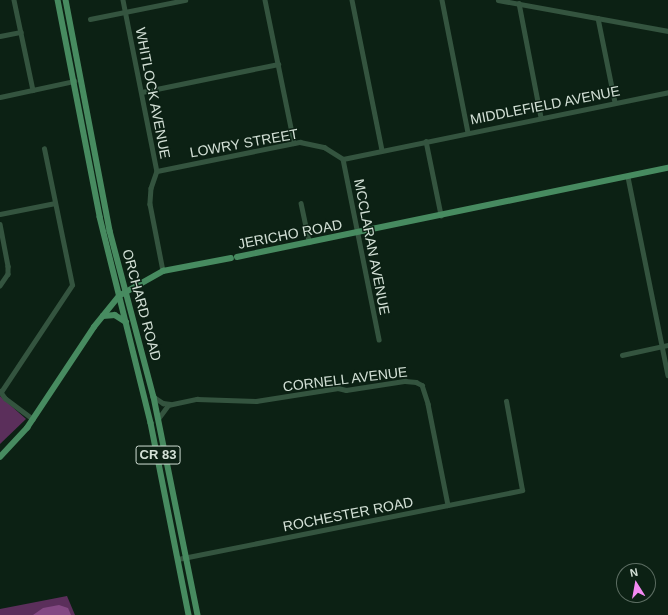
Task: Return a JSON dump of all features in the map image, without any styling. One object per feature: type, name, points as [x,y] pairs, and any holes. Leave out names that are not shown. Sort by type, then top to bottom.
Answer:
[{"type":"main road","name":"ORCHARD ROAD","points":[[58,0],[100,217],[151,423],[190,615]]},
{"type":"main road","name":"ORCHARD ROAD","points":[[66,0],[110,231],[154,396],[198,615]]},
{"type":"main road","name":"JERICHO ROAD","points":[[237,257],[668,168]]},
{"type":"main road","name":"JERICHO ROAD","points":[[0,456],[33,419],[103,316],[119,296],[163,271],[231,258]]},
{"type":"main road","points":[[103,316],[115,315],[126,322]]},
{"type":"street","points":[[14,0],[32,90]]},
{"type":"street","name":"WHITLOCK AVENUE","points":[[123,0],[157,171],[151,188],[150,204],[163,271]]},
{"type":"street","points":[[90,19],[185,0]]},
{"type":"street","points":[[265,0],[294,143]]},
{"type":"street","points":[[352,0],[382,150]]},
{"type":"street","points":[[442,0],[468,132]]},
{"type":"street","points":[[498,0],[668,31]]},
{"type":"street","points":[[519,3],[542,117]]},
{"type":"street","points":[[598,18],[615,102]]},
{"type":"street","points":[[0,36],[21,32]]},
{"type":"street","points":[[142,92],[278,64]]},
{"type":"street","points":[[0,96],[74,81]]},
{"type":"street","name":"MIDDLEFIELD AVENUE","points":[[426,141],[668,92]]},
{"type":"street","points":[[343,159],[426,141],[441,215]]},
{"type":"street","name":"LOWRY STREET","points":[[157,171],[294,143],[324,147],[343,159]]},
{"type":"street","points":[[33,419],[1,392],[72,284],[44,149]]},
{"type":"street","name":"MCCLARAN AVENUE","points":[[343,159],[379,339]]},
{"type":"street","points":[[628,177],[668,375]]},
{"type":"street","points":[[0,214],[55,203]]},
{"type":"street","points":[[301,203],[309,242]]},
{"type":"street","points":[[0,224],[8,266],[8,274],[0,286]]},
{"type":"street","name":"JERICHO ROAD","points":[[231,258],[237,257]]},
{"type":"street","points":[[622,355],[668,346]]},
{"type":"street","name":"CORNELL AVENUE","points":[[172,404],[214,398],[268,400],[338,388],[346,390],[416,382],[422,385],[428,404],[448,505]]},
{"type":"street","points":[[154,396],[163,403],[172,404]]},
{"type":"street","name":"ROCHESTER ROAD","points":[[178,559],[522,490],[506,401]]},
{"type":"street","points":[[158,419],[165,408],[172,404]]},
{"type":"shaded area","points":[[0,396],[26,419],[0,444]]},
{"type":"shaded area","points":[[67,596],[75,615],[0,615],[0,609]]},
{"type":"shaded area","points":[[59,605],[68,608],[71,615],[33,615],[43,608]]}]
